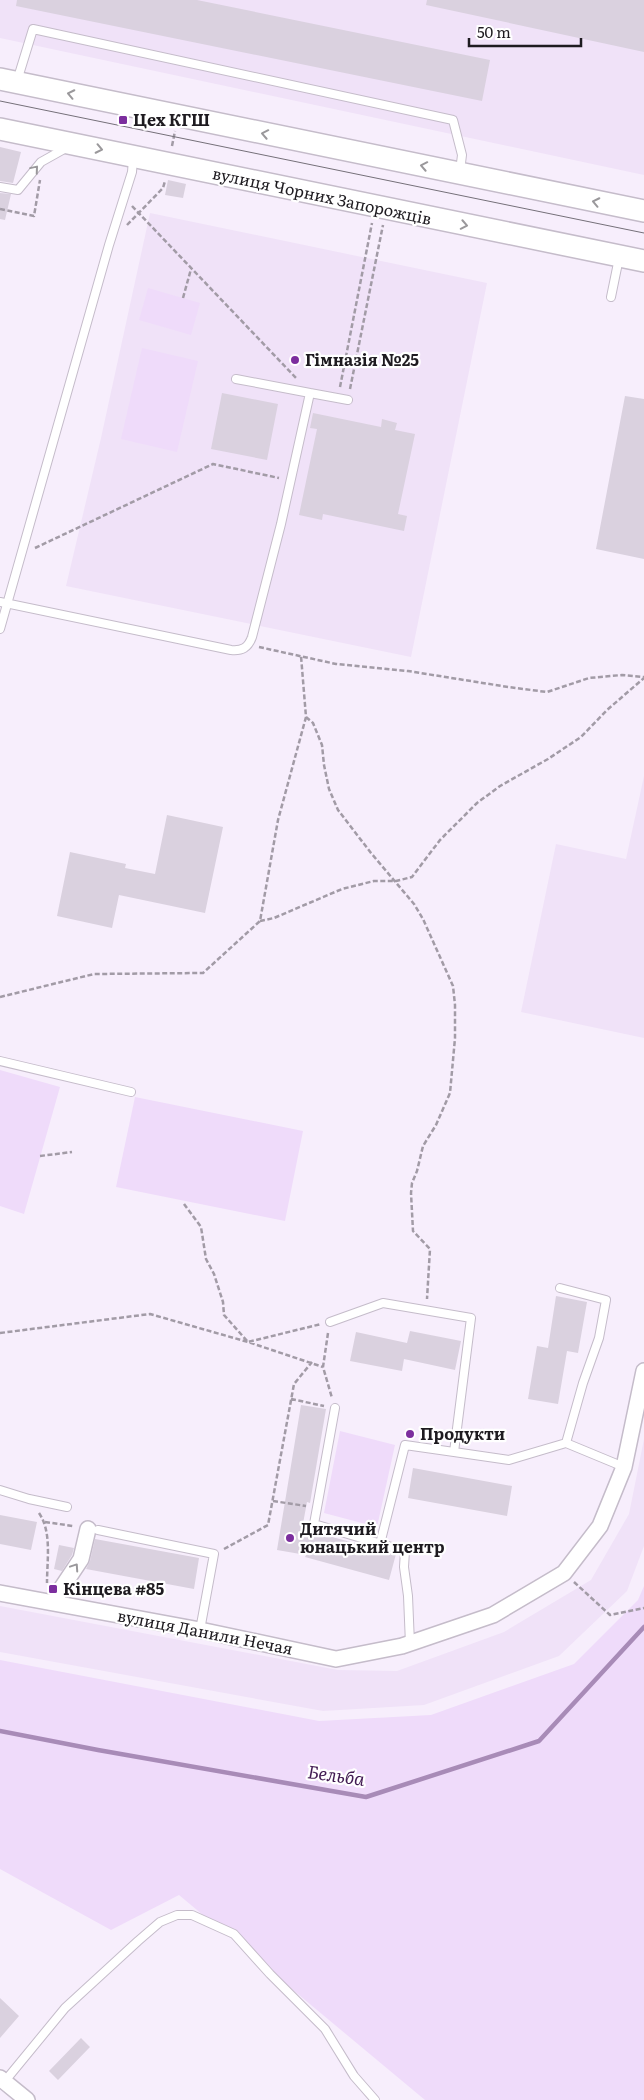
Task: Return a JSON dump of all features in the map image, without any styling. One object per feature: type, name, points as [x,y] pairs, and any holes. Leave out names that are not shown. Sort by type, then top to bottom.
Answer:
[{"type":"main road","points":[[8,81],[644,211]]},
{"type":"main road","name":"вулиця Чорних Запорожців","points":[[0,128],[644,261]]},
{"type":"street","points":[[564,1573],[600,1526],[624,1467],[644,1371]]},
{"type":"street","points":[[50,1602],[81,1559],[93,1529]]},
{"type":"street","name":"вулиця Данили Нечая","points":[[0,1593],[200,1630],[336,1659],[410,1644],[493,1615],[564,1573]]},
{"type":"street","points":[[2,2080],[27,2100]]},
{"type":"lane","points":[[8,81],[33,29],[453,120],[462,155],[460,174]]},
{"type":"lane","points":[[0,187],[18,190],[41,162],[72,144]]},
{"type":"lane","points":[[0,629],[3,603],[20,555],[109,245],[132,172],[134,157]]},
{"type":"lane","points":[[611,297],[619,256]]},
{"type":"lane","points":[[236,379],[348,400]]},
{"type":"lane","points":[[3,603],[231,650],[243,649],[249,645],[277,543],[310,393]]},
{"type":"lane","points":[[0,1061],[130,1092]]},
{"type":"lane","points":[[560,1288],[606,1300],[599,1338],[583,1383],[566,1443]]},
{"type":"lane","points":[[330,1322],[383,1303],[471,1318],[454,1452]]},
{"type":"lane","points":[[335,1408],[314,1524],[406,1551],[404,1567],[408,1596],[410,1644]]},
{"type":"lane","points":[[380,1544],[405,1445],[509,1460],[566,1443],[624,1467]]},
{"type":"lane","points":[[0,1490],[29,1499],[67,1507]]},
{"type":"lane","points":[[93,1529],[214,1554],[200,1630]]},
{"type":"lane","points":[[2,2080],[65,2008],[138,1941],[160,1922],[177,1915],[192,1915],[234,1934],[270,1974],[325,2029],[354,2076],[375,2100]]},
{"type":"path","points":[[109,245],[164,188],[167,164],[178,117]]},
{"type":"path","points":[[0,209],[34,216],[41,180]]},
{"type":"path","points":[[124,197],[310,393]]},
{"type":"path","points":[[338,398],[380,208]]},
{"type":"path","points":[[348,400],[380,208]]},
{"type":"path","points":[[183,298],[191,269]]},
{"type":"path","points":[[20,555],[213,464],[291,481]]},
{"type":"path","points":[[249,645],[336,664],[408,671],[508,688],[547,692],[589,678],[622,675],[644,678]]},
{"type":"path","points":[[260,921],[278,820],[306,717],[301,656]]},
{"type":"path","points":[[0,997],[94,974],[203,972],[260,921],[274,918],[342,889],[374,881],[396,882],[412,877],[440,840],[477,803],[500,786],[548,760],[581,737],[607,710],[644,678]]},
{"type":"path","points":[[306,717],[313,723],[322,744],[324,765],[338,810],[371,854],[414,904],[423,919],[453,986],[455,1038],[450,1093],[436,1125],[423,1146],[411,1193],[413,1231],[430,1249],[426,1311]]},
{"type":"path","points":[[40,1156],[72,1152]]},
{"type":"path","points":[[184,1204],[201,1227],[206,1259],[214,1274],[224,1315],[248,1342]]},
{"type":"path","points":[[0,1333],[150,1314],[248,1342],[323,1367]]},
{"type":"path","points":[[248,1342],[330,1322],[323,1367],[335,1408],[291,1399]]},
{"type":"path","points":[[214,1554],[268,1525],[294,1384],[312,1362]]},
{"type":"path","points":[[29,1499],[45,1522],[48,1544],[50,1602]]},
{"type":"path","points":[[273,1501],[317,1508]]},
{"type":"path","points":[[45,1522],[93,1529]]},
{"type":"path","points":[[564,1573],[610,1615],[644,1608]]},
{"type":"shaded area","points":[[0,0],[644,0],[644,175],[0,38]]},
{"type":"shaded area","name":"Гімназія №25","points":[[150,213],[487,283],[411,657],[66,586],[101,438]]},
{"type":"shaded area","points":[[148,288],[200,303],[191,335],[139,320]]},
{"type":"shaded area","points":[[142,348],[198,361],[177,452],[121,439]]},
{"type":"shaded area","points":[[644,776],[644,1038],[521,1012],[556,844],[626,859]]},
{"type":"shaded area","points":[[0,1070],[60,1087],[24,1214],[0,1206]]},
{"type":"shaded area","points":[[135,1097],[303,1131],[285,1221],[116,1187]]},
{"type":"shaded area","points":[[340,1431],[395,1445],[377,1527],[324,1513]]},
{"type":"shaded area","points":[[644,1439],[644,1546],[627,1591],[559,1656],[424,1705],[323,1711],[0,1652],[0,1606],[338,1670],[397,1671],[504,1632],[591,1580],[629,1514]]},
{"type":"shaded area","points":[[644,1586],[644,2100],[425,2100],[179,1895],[111,1930],[0,1869],[0,1660],[319,1721],[431,1715],[574,1664],[638,1600]]},
{"type":"building","points":[[17,0],[197,0],[490,60],[482,101],[16,6]]},
{"type":"building","points":[[427,0],[644,0],[644,52],[426,5]]},
{"type":"building","points":[[0,147],[21,152],[13,183],[0,181]]},
{"type":"building","points":[[168,180],[186,184],[183,198],[165,195]]},
{"type":"building","points":[[0,193],[11,194],[5,220],[0,219]]},
{"type":"building","points":[[222,393],[278,404],[267,460],[211,449]]},
{"type":"building","points":[[625,396],[644,399],[644,559],[596,549]]},
{"type":"building","points":[[313,413],[381,427],[382,419],[397,423],[395,430],[415,434],[398,514],[407,516],[404,531],[323,514],[322,520],[299,515],[317,429],[310,428]]},
{"type":"building","points":[[167,815],[223,827],[205,913],[119,895],[112,928],[57,916],[70,852],[126,864],[125,868],[155,874]]},
{"type":"building","points":[[556,1296],[587,1302],[578,1353],[567,1351],[558,1404],[528,1399],[537,1346],[548,1348]]},
{"type":"building","points":[[410,1331],[461,1341],[455,1370],[404,1359],[402,1371],[350,1361],[356,1332],[407,1343]]},
{"type":"building","points":[[301,1405],[326,1409],[310,1503],[307,1502],[302,1529],[396,1554],[389,1580],[305,1557],[306,1555],[277,1550]]},
{"type":"building","points":[[413,1468],[512,1486],[507,1516],[408,1498]]},
{"type":"building","points":[[0,1515],[37,1522],[31,1550],[0,1544]]},
{"type":"building","points":[[95,1539],[199,1558],[194,1589],[86,1569],[90,1561]]},
{"type":"building","points":[[59,1545],[74,1548],[62,1571],[54,1569]]},
{"type":"building","points":[[0,1998],[19,2016],[0,2038]]},
{"type":"building","points":[[81,2038],[90,2047],[58,2080],[49,2071]]},
{"type":"waterway","name":"Бельба","points":[[0,1731],[366,1797],[539,1741],[644,1627]]},
{"type":"tram line","points":[[0,101],[644,233]]},
{"type":"place","name":"Цех КГШ","points":[[123,120]]},
{"type":"place","name":"Гімназія №25","points":[[295,360]]},
{"type":"place","name":"Продукти","points":[[410,1434]]},
{"type":"place","name":"Дитячий юнацький центр","points":[[290,1538]]},
{"type":"place","name":"Кінцева #85","points":[[53,1589]]}]
